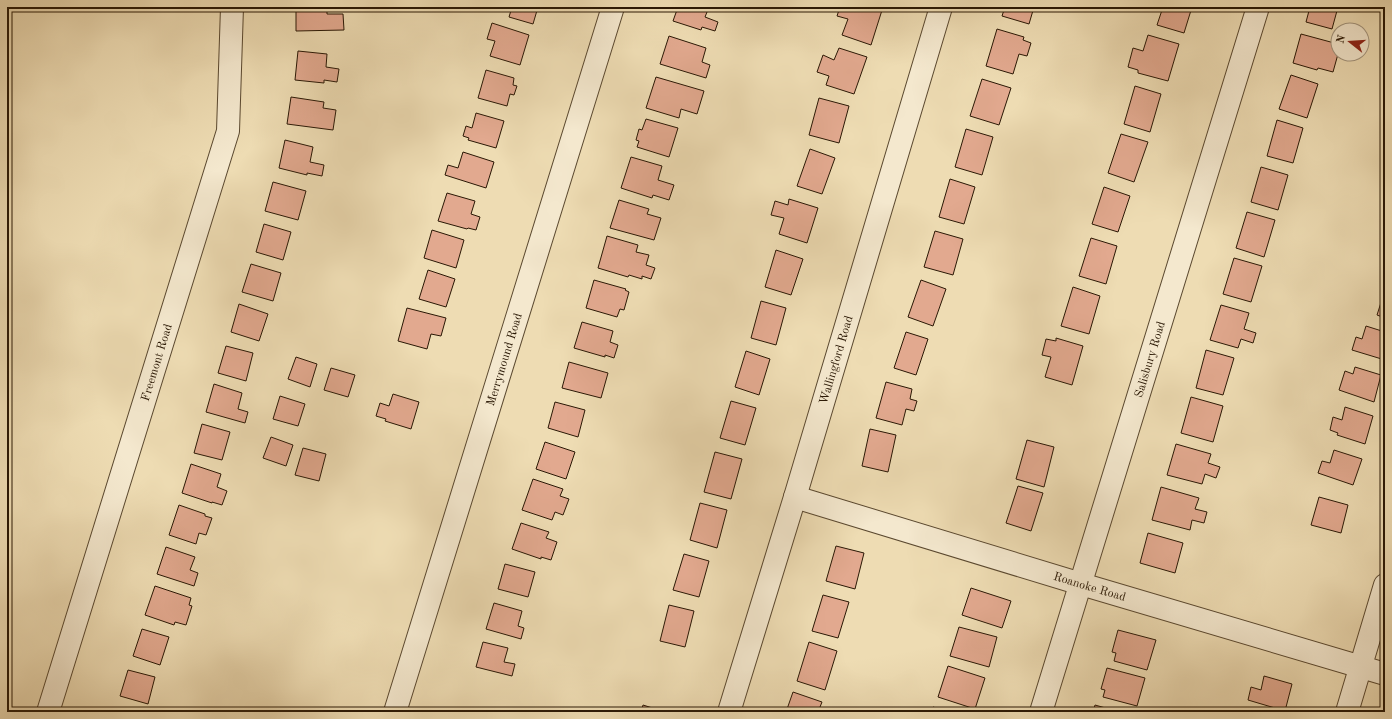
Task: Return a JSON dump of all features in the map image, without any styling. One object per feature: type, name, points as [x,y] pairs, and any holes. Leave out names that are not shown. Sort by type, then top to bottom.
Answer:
[{"type":"street","name":"Freemont Road","points":[[48,712],[228,131],[232,7]]},
{"type":"street","name":"Merrymound Road","points":[[395,712],[613,7]]},
{"type":"street","name":"Wallingford Road","points":[[729,712],[795,497],[941,7]]},
{"type":"street","name":"Salisbury Road","points":[[1041,712],[1258,7]]},
{"type":"street","name":"Roanoke Road","points":[[795,497],[1385,674]]},
{"type":"street","points":[[1347,712],[1385,585]]},
{"type":"building","points":[[296,7],[327,7],[327,14],[343,14],[344,30],[296,31]]},
{"type":"building","points":[[512,7],[538,7],[533,24],[509,17]]},
{"type":"building","points":[[678,7],[709,7],[705,17],[718,22],[715,31],[702,27],[701,30],[673,21]]},
{"type":"building","points":[[840,7],[883,7],[871,45],[842,35],[848,19],[837,16]]},
{"type":"building","points":[[1005,7],[1034,7],[1029,24],[1002,16]]},
{"type":"building","points":[[1163,7],[1192,7],[1184,33],[1157,25]]},
{"type":"building","points":[[1310,7],[1338,7],[1334,22],[1330,22],[1330,28],[1306,22]]},
{"type":"building","points":[[492,23],[529,35],[520,65],[490,56],[495,41],[487,39]]},
{"type":"building","points":[[997,29],[1024,37],[1023,40],[1031,43],[1027,56],[1019,54],[1013,74],[986,66]]},
{"type":"building","points":[[1301,34],[1330,42],[1330,62],[1336,62],[1333,72],[1318,68],[1317,70],[1293,63]]},
{"type":"building","points":[[1148,35],[1179,44],[1168,81],[1138,73],[1138,70],[1128,67],[1133,48],[1143,51]]},
{"type":"building","points":[[669,36],[706,48],[702,62],[710,65],[706,78],[660,64]]},
{"type":"building","points":[[839,48],[867,57],[854,94],[826,85],[829,76],[817,72],[823,55],[834,60]]},
{"type":"building","points":[[298,51],[327,54],[326,67],[339,69],[337,82],[324,80],[324,83],[295,80]]},
{"type":"building","points":[[486,70],[514,78],[513,85],[517,86],[514,95],[510,94],[507,106],[478,98]]},
{"type":"building","points":[[1291,75],[1318,84],[1307,118],[1279,109]]},
{"type":"building","points":[[656,77],[704,91],[697,114],[681,109],[679,118],[646,108]]},
{"type":"building","points":[[982,79],[1011,88],[999,125],[970,116]]},
{"type":"building","points":[[1135,86],[1161,94],[1150,132],[1124,124]]},
{"type":"building","points":[[291,97],[324,102],[323,108],[336,110],[333,130],[287,124]]},
{"type":"building","points":[[819,98],[849,106],[839,143],[809,135]]},
{"type":"building","points":[[476,113],[504,121],[496,148],[468,140],[469,138],[463,136],[466,126],[472,128]]},
{"type":"building","points":[[646,119],[678,128],[669,157],[637,147],[639,141],[636,140],[639,129],[642,130]]},
{"type":"building","points":[[1277,120],[1303,128],[1293,163],[1267,156]]},
{"type":"building","points":[[966,129],[993,137],[982,175],[955,167]]},
{"type":"building","points":[[1121,134],[1148,142],[1134,182],[1108,173]]},
{"type":"building","points":[[285,140],[313,147],[310,162],[324,165],[322,176],[307,173],[307,175],[279,168]]},
{"type":"building","points":[[810,149],[835,158],[822,194],[797,186]]},
{"type":"building","points":[[463,152],[494,162],[486,188],[445,175],[448,165],[458,168]]},
{"type":"building","points":[[631,157],[662,166],[658,180],[674,185],[669,200],[653,195],[652,198],[621,188]]},
{"type":"building","points":[[1261,167],[1288,175],[1278,210],[1251,202]]},
{"type":"building","points":[[950,179],[975,187],[964,224],[939,217]]},
{"type":"building","points":[[273,182],[306,191],[298,220],[265,211]]},
{"type":"building","points":[[1104,187],[1130,196],[1118,232],[1092,224]]},
{"type":"building","points":[[447,193],[475,201],[471,214],[480,217],[476,230],[438,221]]},
{"type":"building","points":[[789,199],[818,208],[807,243],[779,234],[784,218],[771,215],[775,201],[788,205]]},
{"type":"building","points":[[619,200],[649,209],[647,214],[661,218],[654,240],[610,228]]},
{"type":"building","points":[[1247,212],[1275,220],[1264,257],[1236,248]]},
{"type":"building","points":[[264,224],[291,232],[283,260],[256,252]]},
{"type":"building","points":[[432,230],[464,240],[456,268],[424,258]]},
{"type":"building","points":[[935,231],[963,239],[953,275],[924,267]]},
{"type":"building","points":[[607,236],[638,245],[636,252],[649,255],[646,265],[655,268],[651,279],[642,276],[642,279],[629,275],[628,277],[598,268]]},
{"type":"building","points":[[1091,238],[1117,246],[1106,284],[1079,276]]},
{"type":"building","points":[[776,250],[803,259],[791,295],[765,287]]},
{"type":"building","points":[[1234,258],[1262,266],[1251,302],[1223,294]]},
{"type":"building","points":[[251,264],[281,273],[273,301],[242,292]]},
{"type":"building","points":[[428,270],[455,279],[446,307],[419,299]]},
{"type":"building","points":[[594,280],[626,289],[625,290],[629,292],[624,310],[620,309],[617,317],[586,308]]},
{"type":"building","points":[[921,280],[946,289],[933,326],[908,317]]},
{"type":"building","points":[[1073,287],[1100,296],[1089,334],[1061,326]]},
{"type":"building","points":[[1385,290],[1385,318],[1377,315]]},
{"type":"building","points":[[761,301],[786,308],[776,345],[751,338]]},
{"type":"building","points":[[239,304],[268,314],[259,341],[231,332]]},
{"type":"building","points":[[1221,305],[1249,313],[1244,329],[1256,333],[1253,343],[1241,339],[1238,348],[1210,340]]},
{"type":"building","points":[[407,308],[446,318],[441,336],[431,334],[427,349],[398,341]]},
{"type":"building","points":[[582,322],[613,331],[610,342],[618,345],[614,358],[605,355],[605,357],[574,348]]},
{"type":"building","points":[[1366,326],[1385,332],[1385,360],[1352,350],[1356,337],[1362,339]]},
{"type":"building","points":[[906,332],[928,339],[916,375],[894,368]]},
{"type":"building","points":[[1056,338],[1083,346],[1072,385],[1045,377],[1051,357],[1042,355],[1046,339],[1056,341]]},
{"type":"building","points":[[226,346],[253,353],[246,381],[218,373]]},
{"type":"building","points":[[1206,350],[1234,358],[1223,395],[1196,388]]},
{"type":"building","points":[[746,351],[770,359],[759,395],[735,387]]},
{"type":"building","points":[[296,357],[317,364],[310,387],[288,379]]},
{"type":"building","points":[[569,362],[608,373],[601,398],[562,388]]},
{"type":"building","points":[[1355,367],[1381,375],[1374,402],[1339,390],[1345,371],[1353,374]]},
{"type":"building","points":[[331,368],[355,375],[348,397],[324,390]]},
{"type":"building","points":[[886,382],[912,389],[910,399],[917,401],[914,411],[906,409],[902,425],[876,418]]},
{"type":"building","points":[[214,384],[242,393],[238,409],[248,412],[245,423],[206,412]]},
{"type":"building","points":[[393,394],[419,402],[411,429],[385,421],[386,419],[376,416],[380,403],[389,406]]},
{"type":"building","points":[[280,396],[305,404],[298,426],[273,419]]},
{"type":"building","points":[[1191,397],[1223,406],[1213,442],[1181,433]]},
{"type":"building","points":[[731,401],[756,408],[745,445],[720,438]]},
{"type":"building","points":[[555,402],[585,410],[578,437],[548,428]]},
{"type":"building","points":[[1345,407],[1373,416],[1365,444],[1337,435],[1338,433],[1330,430],[1333,417],[1342,420]]},
{"type":"building","points":[[202,424],[230,432],[222,460],[194,453]]},
{"type":"building","points":[[870,429],[896,435],[888,472],[862,466]]},
{"type":"building","points":[[271,437],[293,445],[286,466],[263,458]]},
{"type":"building","points":[[1027,440],[1054,447],[1044,487],[1016,479]]},
{"type":"building","points":[[545,442],[575,452],[566,479],[536,469]]},
{"type":"building","points":[[1176,444],[1211,454],[1208,463],[1220,467],[1216,478],[1205,474],[1202,484],[1167,475]]},
{"type":"building","points":[[303,448],[326,454],[319,481],[295,475]]},
{"type":"building","points":[[1334,450],[1362,459],[1353,485],[1318,473],[1322,461],[1330,463]]},
{"type":"building","points":[[715,452],[742,459],[731,499],[704,492]]},
{"type":"building","points":[[191,464],[221,474],[217,487],[227,491],[222,505],[182,493]]},
{"type":"building","points":[[533,479],[563,489],[560,496],[569,499],[563,515],[555,512],[552,520],[522,510]]},
{"type":"building","points":[[1018,486],[1043,493],[1031,531],[1006,523]]},
{"type":"building","points":[[1161,487],[1199,498],[1195,509],[1207,512],[1204,523],[1192,520],[1190,530],[1152,520]]},
{"type":"building","points":[[1319,497],[1348,505],[1341,533],[1311,525]]},
{"type":"building","points":[[700,503],[727,510],[717,548],[690,540]]},
{"type":"building","points":[[179,505],[212,518],[206,535],[199,533],[196,544],[169,535]]},
{"type":"building","points":[[521,523],[549,532],[546,538],[557,542],[551,560],[541,557],[541,559],[512,549]]},
{"type":"building","points":[[1148,533],[1183,543],[1175,573],[1140,563]]},
{"type":"building","points":[[836,546],[864,553],[855,589],[826,581]]},
{"type":"building","points":[[166,547],[195,557],[190,570],[198,573],[194,586],[157,574]]},
{"type":"building","points":[[684,554],[709,561],[699,597],[673,590]]},
{"type":"building","points":[[505,564],[535,572],[528,597],[498,589]]},
{"type":"building","points":[[155,586],[191,598],[189,605],[192,606],[186,625],[175,622],[174,625],[145,615]]},
{"type":"building","points":[[971,588],[1011,601],[1002,628],[962,615]]},
{"type":"building","points":[[823,595],[849,602],[838,638],[812,631]]},
{"type":"building","points":[[494,603],[522,611],[518,626],[524,628],[521,639],[486,629]]},
{"type":"building","points":[[669,605],[694,611],[685,647],[660,641]]},
{"type":"building","points":[[959,627],[997,637],[989,667],[950,656]]},
{"type":"building","points":[[142,629],[169,637],[160,665],[133,656]]},
{"type":"building","points":[[1118,630],[1156,640],[1147,670],[1114,661],[1116,653],[1112,652]]},
{"type":"building","points":[[483,642],[508,648],[504,662],[515,664],[512,676],[476,667]]},
{"type":"building","points":[[809,642],[837,651],[825,690],[797,681]]},
{"type":"building","points":[[948,666],[985,678],[975,709],[938,697]]},
{"type":"building","points":[[1107,668],[1145,678],[1137,706],[1103,697],[1105,690],[1101,689]]},
{"type":"building","points":[[128,670],[155,677],[148,704],[120,696]]},
{"type":"building","points":[[1264,676],[1292,684],[1285,711],[1248,700],[1251,687],[1261,690]]},
{"type":"building","points":[[793,692],[822,702],[818,712],[786,712]]},
{"type":"building","points":[[643,705],[665,712],[641,712]]},
{"type":"building","points":[[1095,705],[1102,707],[1120,712],[1093,712]]},
{"type":"building","points":[[933,707],[950,712],[931,712]]}]
